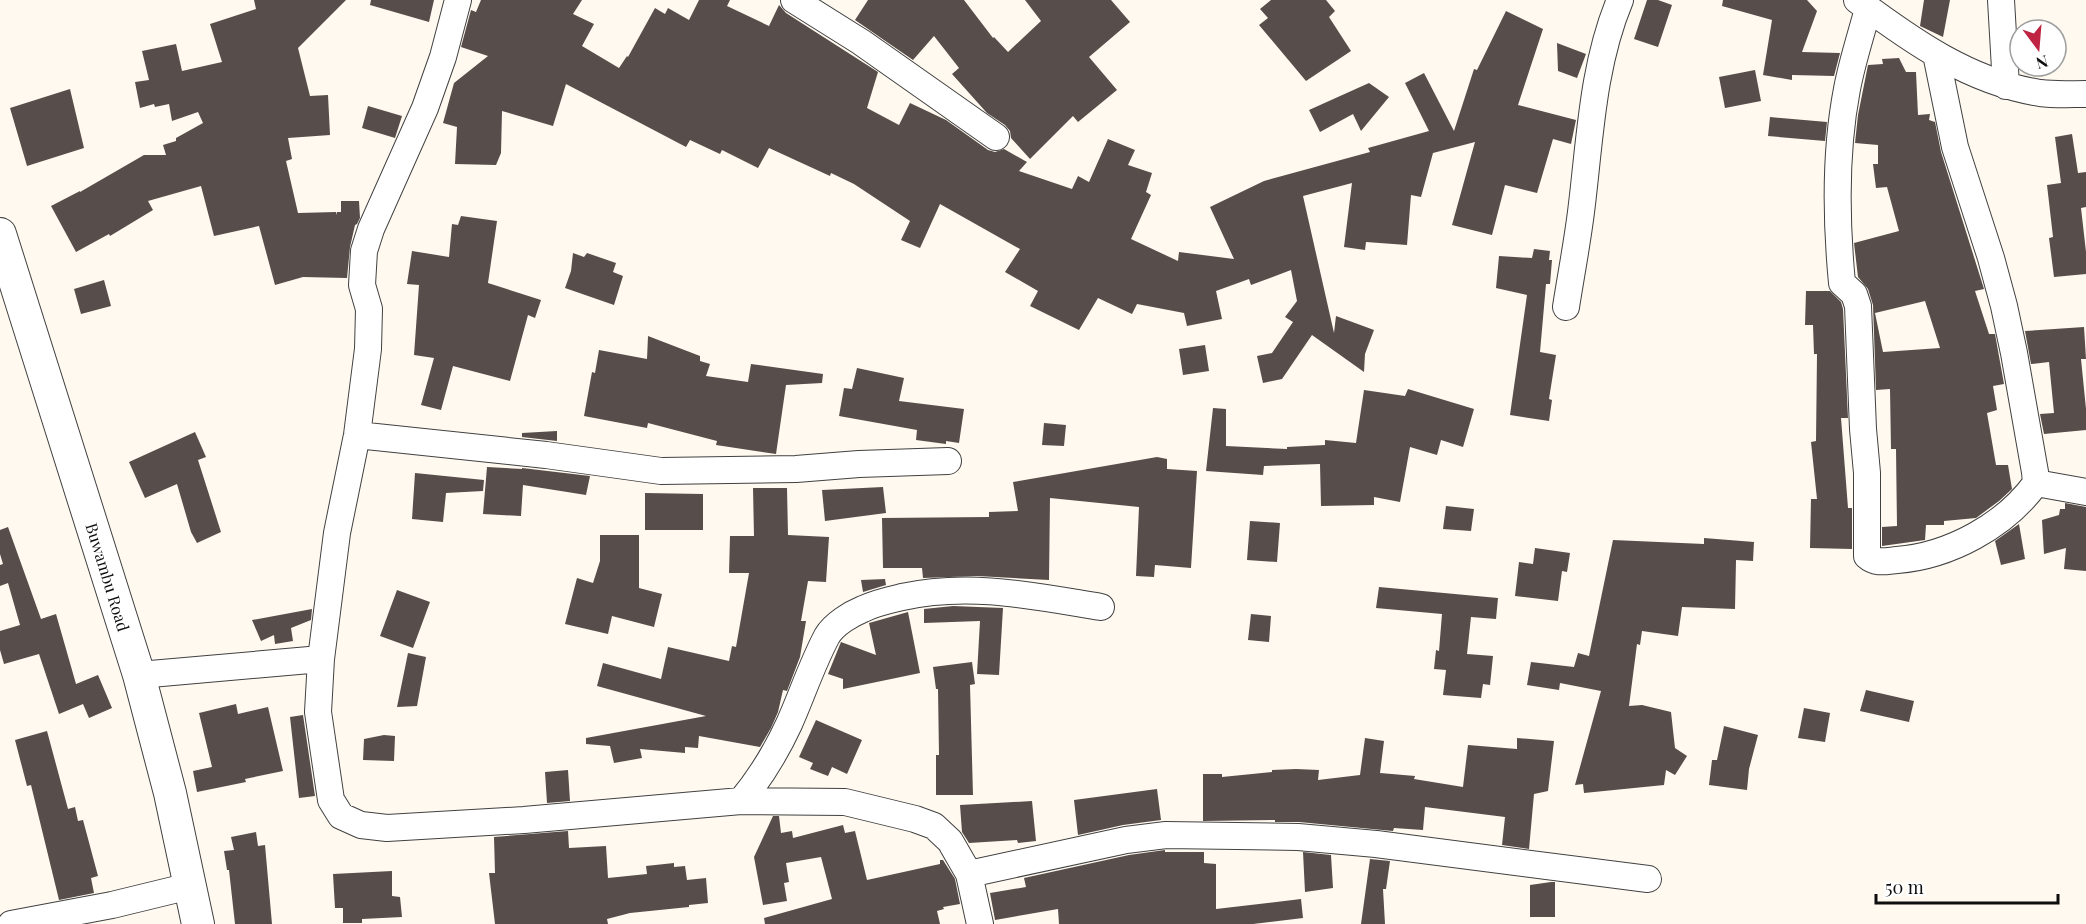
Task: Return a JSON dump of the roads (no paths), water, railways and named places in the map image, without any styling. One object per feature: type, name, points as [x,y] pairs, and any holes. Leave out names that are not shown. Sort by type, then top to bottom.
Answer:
[{"type":"street","points":[[458,0],[443,57],[425,108],[371,229],[364,251],[362,285],[369,309],[368,349],[357,435],[337,533],[321,659],[318,712],[331,800],[341,816],[361,825],[387,828],[524,820],[741,801],[845,802],[915,819],[934,826],[950,841],[969,874],[980,924]]},
{"type":"street","points":[[794,0],[861,42],[996,137]]},
{"type":"street","points":[[1566,307],[1581,212],[1589,128],[1613,15],[1620,0]]},
{"type":"street","points":[[2001,0],[2006,86]]},
{"type":"street","points":[[1936,54],[1955,147],[1990,258],[2014,352],[2036,483],[2028,494],[1996,521],[1954,547],[1909,560],[1878,562],[1867,556],[1867,473],[1858,306],[1854,294],[1842,283],[1839,185],[1841,137],[1847,89],[1863,4],[1936,54],[1971,74],[2006,86],[2042,93],[2086,94]]},
{"type":"street","name":"Buwambu Road","points":[[1,239],[138,675],[170,793],[198,924]]},
{"type":"street","points":[[357,435],[546,455],[661,471],[796,470],[859,464],[948,461]]},
{"type":"street","points":[[2036,483],[2086,492]]},
{"type":"street","points":[[741,801],[760,778],[789,724],[828,633],[850,615],[873,604],[920,593],[967,589],[1018,593],[1101,608]]},
{"type":"street","points":[[138,675],[321,659]]},
{"type":"street","points":[[969,874],[1126,840],[1166,835],[1199,835],[1298,837],[1376,844],[1648,879]]},
{"type":"street","points":[[11,924],[112,905],[190,886]]}]
